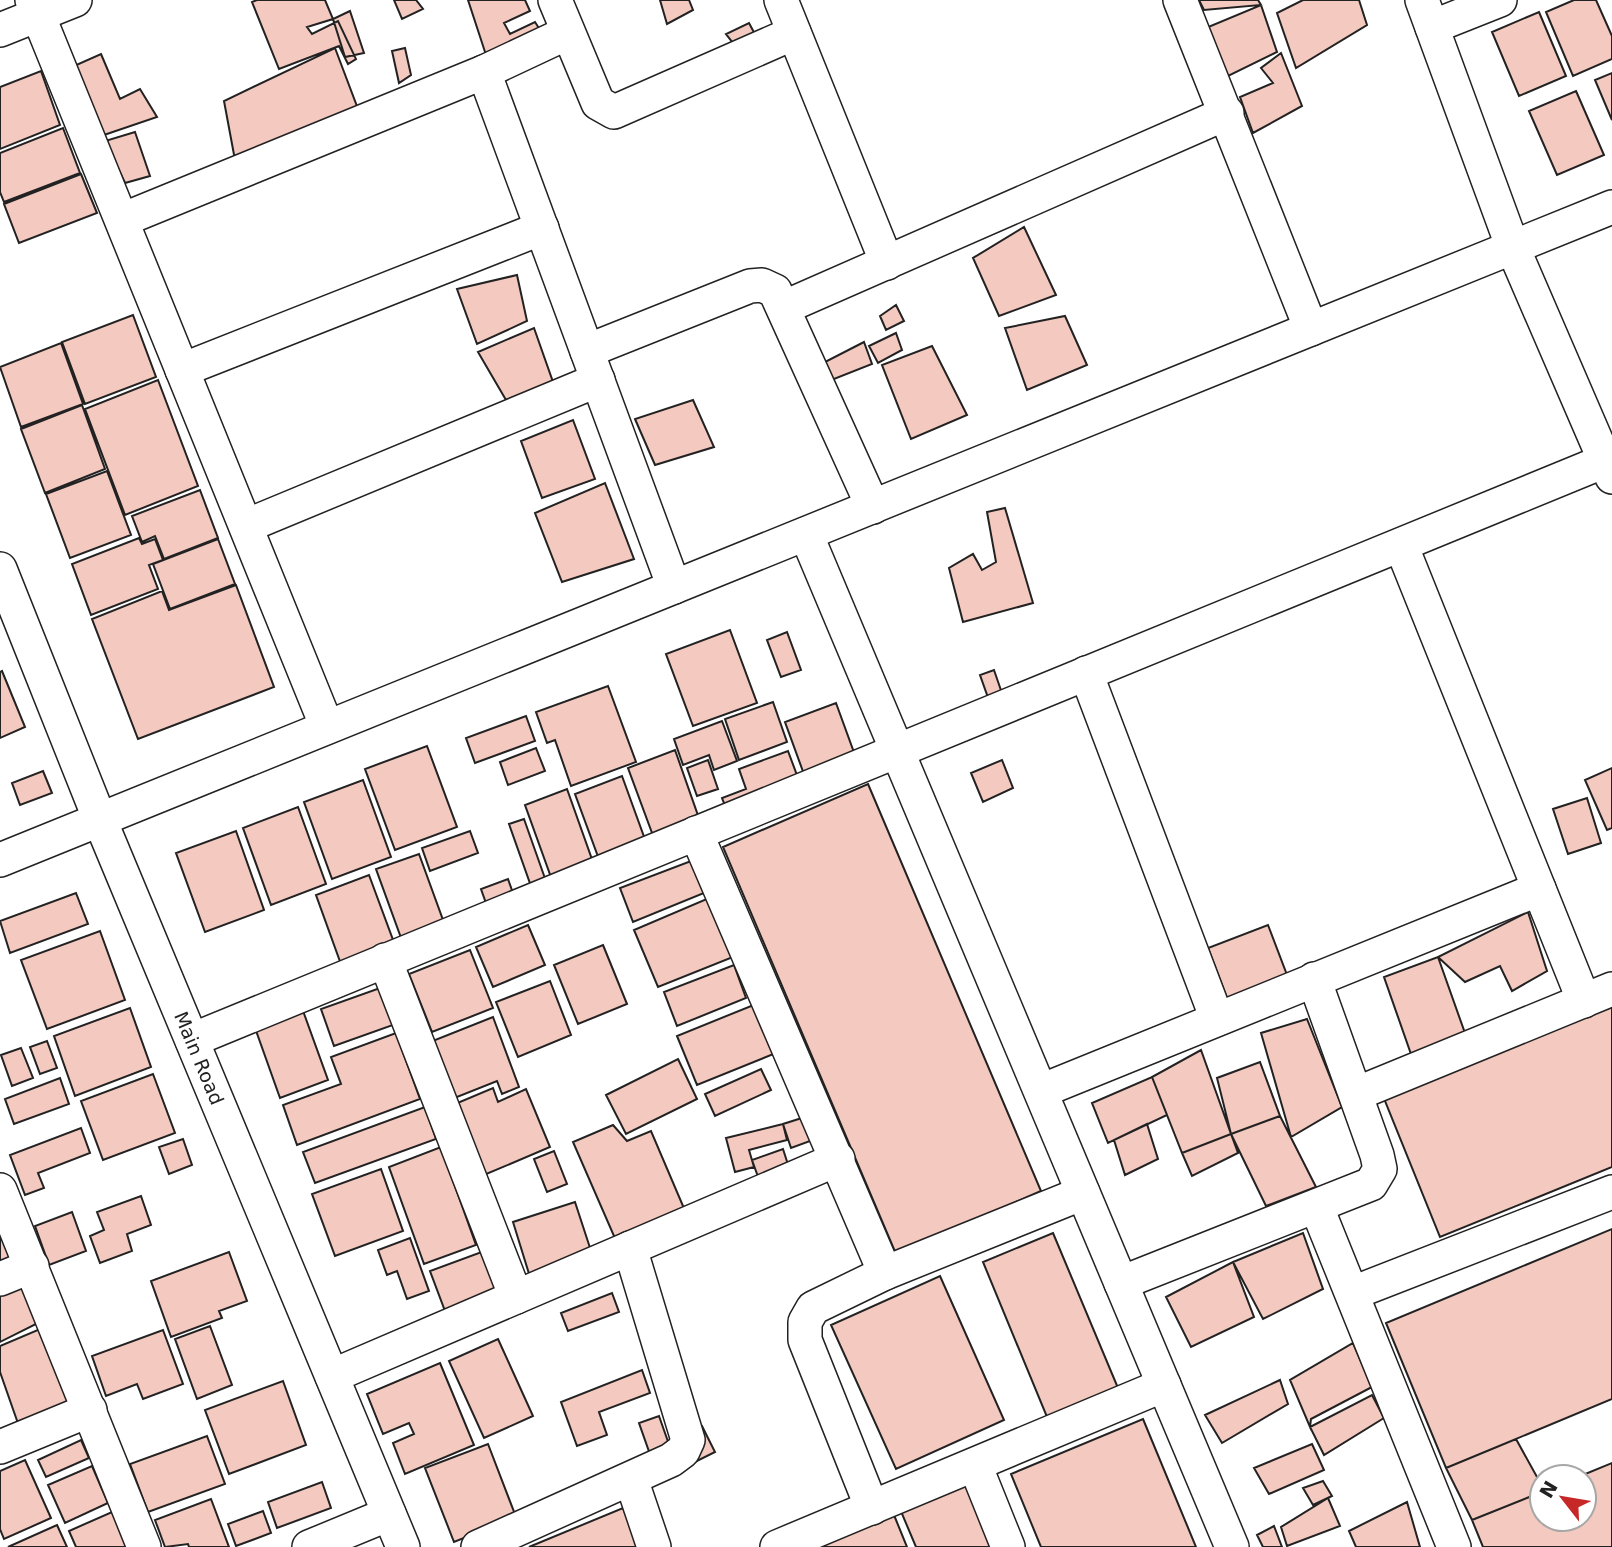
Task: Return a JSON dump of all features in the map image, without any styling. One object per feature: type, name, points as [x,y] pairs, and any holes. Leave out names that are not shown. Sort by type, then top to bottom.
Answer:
[{"type":"street","points":[[0,30],[35,7],[75,0]]},
{"type":"street","points":[[555,0],[598,103],[614,112],[794,33]]},
{"type":"street","points":[[781,0],[887,263]]},
{"type":"street","points":[[1180,0],[1311,329]]},
{"type":"street","points":[[192,1040],[1401,545],[1610,465],[1513,248],[1427,14],[1500,0]]},
{"type":"street","points":[[35,7],[327,727]]},
{"type":"street","points":[[122,220],[484,72],[567,33]]},
{"type":"street","points":[[484,72],[674,587]]},
{"type":"street","points":[[785,307],[1227,113]]},
{"type":"street","points":[[0,860],[1612,207]]},
{"type":"street","points":[[183,370],[542,228]]},
{"type":"street","points":[[246,526],[592,366],[750,286],[762,285],[775,291],[785,307],[873,507]]},
{"type":"street","points":[[806,534],[1232,1547]]},
{"type":"street","points":[[1356,1094],[1598,995],[1539,889],[1401,545]]},
{"type":"street","name":"Main Road","points":[[0,569],[100,820],[403,1547]]},
{"type":"street","points":[[1086,673],[1217,1019]]},
{"type":"street","points":[[696,833],[885,1273]]},
{"type":"street","points":[[1041,1091],[1539,889]]},
{"type":"street","points":[[385,960],[516,1297]]},
{"type":"street","points":[[1121,1283],[1317,1208],[1371,1184],[1380,1169],[1314,979]]},
{"type":"street","points":[[331,1376],[838,1160]]},
{"type":"street","points":[[0,1190],[144,1547]]},
{"type":"street","points":[[1353,1293],[1612,1192]]},
{"type":"street","points":[[872,1508],[804,1340],[805,1322],[813,1308],[885,1273],[1083,1193]]},
{"type":"street","points":[[1317,1208],[1454,1547]]},
{"type":"street","points":[[478,1547],[631,1479],[671,1460],[683,1451],[688,1440],[630,1248]]},
{"type":"street","points":[[0,1279],[32,1266]]},
{"type":"street","points":[[778,1547],[1164,1385]]},
{"type":"street","points":[[0,1447],[90,1410]]},
{"type":"street","points":[[975,1465],[1009,1547]]},
{"type":"street","points":[[631,1479],[654,1547]]},
{"type":"street","points":[[309,1547],[389,1514]]},
{"type":"building","points":[[325,0],[333,19],[307,27],[312,34],[338,21],[356,59],[348,64],[339,46],[279,69],[252,2]]},
{"type":"building","points":[[394,0],[416,0],[423,9],[402,19]]},
{"type":"building","points":[[468,0],[525,0],[530,11],[504,23],[510,34],[535,22],[542,33],[487,58]]},
{"type":"building","points":[[660,0],[689,0],[693,10],[667,24]]},
{"type":"building","points":[[1199,0],[1258,0],[1261,5],[1204,10]]},
{"type":"building","points":[[1303,0],[1359,0],[1367,25],[1296,68],[1277,13]]},
{"type":"building","points":[[1574,0],[1596,0],[1612,36],[1612,59],[1573,76],[1546,12]]},
{"type":"building","points":[[1261,5],[1277,52],[1222,79],[1201,30]]},
{"type":"building","points":[[350,11],[364,53],[345,57],[333,19]]},
{"type":"building","points":[[1539,12],[1566,76],[1519,96],[1492,32]]},
{"type":"building","points":[[749,23],[758,40],[740,52],[726,34]]},
{"type":"building","points":[[335,48],[358,109],[235,160],[224,101]]},
{"type":"building","points":[[405,48],[411,75],[399,83],[392,51]]},
{"type":"building","points":[[1281,53],[1302,106],[1253,133],[1240,97],[1273,83],[1261,68]]},
{"type":"building","points":[[101,54],[120,99],[140,89],[157,117],[104,135],[74,66]]},
{"type":"building","points":[[41,71],[60,125],[0,149],[0,87]]},
{"type":"building","points":[[1612,73],[1612,120],[1595,80]]},
{"type":"building","points":[[1576,91],[1604,155],[1557,175],[1529,111]]},
{"type":"building","points":[[63,128],[80,173],[4,202],[0,192],[0,153]]},
{"type":"building","points":[[135,132],[150,176],[125,183],[105,141]]},
{"type":"building","points":[[81,174],[97,213],[19,243],[4,204]]},
{"type":"building","points":[[1024,227],[1056,295],[999,316],[973,258]]},
{"type":"building","points":[[517,275],[527,321],[477,344],[457,289]]},
{"type":"building","points":[[896,305],[904,321],[886,330],[880,316]]},
{"type":"building","points":[[133,315],[156,377],[85,404],[62,342]]},
{"type":"building","points":[[1065,316],[1087,365],[1027,390],[1005,328]]},
{"type":"building","points":[[534,328],[553,382],[506,400],[478,352]]},
{"type":"building","points":[[896,333],[902,350],[878,363],[869,346]]},
{"type":"building","points":[[864,342],[872,364],[829,381],[823,363]]},
{"type":"building","points":[[61,343],[83,404],[21,427],[0,367]]},
{"type":"building","points":[[932,346],[967,415],[911,439],[882,365]]},
{"type":"building","points":[[158,380],[198,486],[125,515],[85,409]]},
{"type":"building","points":[[693,400],[714,447],[655,465],[635,419]]},
{"type":"building","points":[[82,405],[105,469],[45,493],[21,429]]},
{"type":"building","points":[[573,420],[595,479],[542,498],[521,441]]},
{"type":"building","points":[[107,471],[131,535],[70,558],[46,494]]},
{"type":"building","points":[[605,483],[634,559],[562,582],[535,513]]},
{"type":"building","points":[[200,490],[218,538],[164,559],[155,536],[142,542],[132,516]]},
{"type":"building","points":[[1005,508],[1033,603],[963,622],[949,568],[973,554],[982,570],[996,562],[987,512]]},
{"type":"building","points":[[139,538],[142,544],[155,539],[163,560],[149,565],[158,589],[91,615],[72,564]]},
{"type":"building","points":[[218,539],[235,584],[170,609],[153,564]]},
{"type":"building","points":[[236,585],[274,687],[138,739],[92,619],[162,591],[169,610]]},
{"type":"building","points":[[730,630],[757,703],[693,726],[666,654]]},
{"type":"building","points":[[787,632],[801,670],[781,677],[767,640]]},
{"type":"building","points":[[994,670],[1005,702],[991,706],[980,675]]},
{"type":"building","points":[[2,671],[25,727],[0,738],[0,672]]},
{"type":"building","points":[[608,686],[636,762],[571,786],[555,740],[547,743],[536,712]]},
{"type":"building","points":[[773,702],[787,742],[739,760],[725,719]]},
{"type":"building","points":[[836,703],[856,758],[805,777],[785,722]]},
{"type":"building","points":[[526,716],[535,741],[475,763],[466,738]]},
{"type":"building","points":[[722,721],[737,761],[714,770],[709,755],[683,765],[674,739]]},
{"type":"building","points":[[427,746],[457,827],[395,850],[365,769]]},
{"type":"building","points":[[536,748],[545,771],[508,785],[500,762]]},
{"type":"building","points":[[675,750],[701,824],[655,841],[628,768]]},
{"type":"building","points":[[788,751],[801,786],[728,813],[722,798],[746,789],[739,769]]},
{"type":"building","points":[[708,760],[718,789],[697,796],[687,768]]},
{"type":"building","points":[[1002,760],[1013,788],[983,802],[971,773]]},
{"type":"building","points":[[1612,768],[1612,828],[1607,830],[1585,780]]},
{"type":"building","points":[[43,771],[52,793],[20,805],[12,783]]},
{"type":"building","points":[[622,776],[647,845],[600,862],[575,794]]},
{"type":"building","points":[[363,780],[391,857],[332,879],[304,802]]},
{"type":"building","points":[[868,784],[1041,1191],[896,1254],[723,847]]},
{"type":"building","points":[[567,789],[594,865],[552,880],[525,805]]},
{"type":"building","points":[[1587,798],[1601,843],[1568,854],[1553,809]]},
{"type":"building","points":[[298,807],[326,884],[271,905],[243,828]]},
{"type":"building","points":[[524,819],[547,884],[532,889],[509,824]]},
{"type":"building","points":[[236,831],[264,910],[205,932],[176,853]]},
{"type":"building","points":[[470,831],[478,853],[430,871],[422,848]]},
{"type":"building","points":[[419,854],[447,931],[404,946],[376,869]]},
{"type":"building","points":[[691,861],[704,893],[633,922],[620,888]]},
{"type":"building","points":[[369,875],[396,948],[342,967],[316,895]]},
{"type":"building","points":[[508,879],[514,896],[487,906],[481,889]]},
{"type":"building","points":[[76,893],[88,924],[10,953],[0,921]]},
{"type":"building","points":[[709,898],[733,957],[658,987],[634,930]]},
{"type":"building","points":[[1528,912],[1547,971],[1512,991],[1500,966],[1465,982],[1438,957]]},
{"type":"building","points":[[528,925],[545,965],[493,987],[476,947]]},
{"type":"building","points":[[1268,925],[1287,975],[1227,998],[1208,948]]},
{"type":"building","points":[[100,931],[125,1000],[47,1029],[21,960]]},
{"type":"building","points":[[603,945],[627,1004],[578,1024],[554,965]]},
{"type":"building","points":[[470,950],[493,1008],[432,1032],[409,974]]},
{"type":"building","points":[[1438,957],[1466,1036],[1412,1057],[1384,977]]},
{"type":"building","points":[[734,965],[746,998],[677,1026],[664,992]]},
{"type":"building","points":[[550,981],[571,1035],[518,1057],[496,1002]]},
{"type":"building","points":[[380,988],[393,1025],[334,1046],[321,1009]]},
{"type":"building","points":[[1612,996],[1612,1167],[1440,1237],[1381,1091]]},
{"type":"building","points":[[756,1004],[776,1053],[697,1085],[677,1036]]},
{"type":"building","points":[[130,1008],[151,1067],[75,1096],[54,1036]]},
{"type":"building","points":[[302,1008],[328,1080],[280,1098],[254,1025]]},
{"type":"building","points":[[493,1017],[519,1087],[502,1094],[497,1081],[452,1099],[430,1042]]},
{"type":"building","points":[[1307,1019],[1342,1107],[1291,1137],[1261,1033]]},
{"type":"building","points":[[396,1033],[420,1099],[297,1145],[283,1105],[341,1084],[331,1057]]},
{"type":"building","points":[[47,1041],[57,1068],[40,1074],[30,1047]]},
{"type":"building","points":[[21,1048],[33,1078],[12,1086],[1,1055]]},
{"type":"building","points":[[1201,1050],[1231,1134],[1182,1153],[1152,1077]]},
{"type":"building","points":[[678,1059],[697,1099],[626,1134],[606,1095]]},
{"type":"building","points":[[1260,1062],[1280,1116],[1231,1134],[1217,1078]]},
{"type":"building","points":[[761,1069],[771,1090],[715,1116],[705,1094]]},
{"type":"building","points":[[153,1074],[175,1133],[103,1160],[81,1101]]},
{"type":"building","points":[[1152,1077],[1167,1115],[1108,1143],[1092,1103]]},
{"type":"building","points":[[60,1078],[69,1104],[14,1124],[5,1099]]},
{"type":"building","points":[[493,1088],[498,1102],[526,1089],[550,1147],[484,1175],[455,1104]]},
{"type":"building","points":[[425,1107],[436,1139],[315,1183],[303,1152]]},
{"type":"building","points":[[1280,1116],[1316,1187],[1266,1206],[1231,1134]]},
{"type":"building","points":[[805,1117],[813,1140],[791,1148],[783,1124]]},
{"type":"building","points":[[783,1124],[787,1140],[749,1150],[754,1167],[735,1172],[726,1138]]},
{"type":"building","points":[[1147,1124],[1158,1159],[1125,1175],[1114,1140]]},
{"type":"building","points":[[613,1125],[627,1141],[651,1131],[686,1213],[617,1243],[573,1142]]},
{"type":"building","points":[[81,1128],[90,1153],[38,1173],[44,1188],[25,1195],[10,1155]]},
{"type":"building","points":[[1231,1134],[1238,1153],[1192,1176],[1182,1153]]},
{"type":"building","points":[[183,1139],[192,1165],[169,1174],[159,1147]]},
{"type":"building","points":[[441,1147],[476,1245],[424,1264],[389,1167]]},
{"type":"building","points":[[783,1149],[791,1174],[761,1185],[752,1160]]},
{"type":"building","points":[[554,1151],[567,1184],[547,1192],[534,1159]]},
{"type":"building","points":[[381,1169],[403,1231],[335,1256],[312,1194]]},
{"type":"building","points":[[141,1196],[151,1225],[127,1234],[132,1251],[100,1263],[90,1236],[104,1230],[97,1212]]},
{"type":"building","points":[[575,1202],[593,1257],[530,1277],[513,1222]]},
{"type":"building","points":[[72,1212],[86,1251],[49,1265],[35,1226]]},
{"type":"building","points":[[0,1224],[13,1259],[0,1264]]},
{"type":"building","points":[[1612,1229],[1612,1399],[1446,1468],[1386,1323]]},
{"type":"building","points":[[1053,1233],[1118,1388],[1047,1417],[983,1262]]},
{"type":"building","points":[[1303,1233],[1323,1289],[1263,1319],[1233,1262]]},
{"type":"building","points":[[410,1238],[429,1291],[407,1299],[397,1271],[387,1275],[378,1250]]},
{"type":"building","points":[[487,1250],[504,1299],[448,1319],[430,1271]]},
{"type":"building","points":[[229,1252],[247,1301],[219,1311],[222,1318],[171,1337],[151,1281]]},
{"type":"building","points":[[1233,1262],[1254,1317],[1191,1347],[1166,1297]]},
{"type":"building","points":[[940,1276],[1004,1420],[896,1469],[831,1325]]},
{"type":"building","points":[[25,1280],[40,1322],[0,1342],[0,1291]]},
{"type":"building","points":[[612,1293],[619,1312],[568,1331],[561,1313]]},
{"type":"building","points":[[210,1326],[232,1385],[197,1399],[175,1339]]},
{"type":"building","points":[[40,1329],[72,1411],[21,1432],[0,1372],[0,1346]]},
{"type":"building","points":[[163,1330],[183,1384],[143,1399],[137,1384],[106,1396],[92,1356]]},
{"type":"building","points":[[498,1339],[533,1416],[484,1438],[449,1361]]},
{"type":"building","points":[[1353,1343],[1372,1387],[1311,1419],[1310,1427],[1290,1380]]},
{"type":"building","points":[[440,1363],[474,1445],[405,1474],[393,1443],[414,1434],[409,1423],[383,1434],[367,1394]]},
{"type":"building","points":[[642,1370],[650,1393],[599,1412],[607,1435],[577,1446],[561,1402]]},
{"type":"building","points":[[1280,1380],[1288,1404],[1222,1443],[1205,1415]]},
{"type":"building","points":[[283,1381],[306,1445],[229,1474],[205,1410]]},
{"type":"building","points":[[1372,1395],[1384,1418],[1324,1455],[1310,1427]]},
{"type":"building","points":[[659,1416],[672,1453],[652,1460],[639,1423]]},
{"type":"building","points":[[1143,1419],[1196,1547],[1041,1547],[1011,1474]]},
{"type":"building","points":[[702,1426],[715,1452],[689,1465],[676,1440]]},
{"type":"building","points":[[207,1436],[225,1484],[148,1512],[130,1464]]},
{"type":"building","points":[[1516,1439],[1529,1463],[1528,1498],[1472,1520],[1446,1468]]},
{"type":"building","points":[[81,1440],[89,1458],[46,1477],[38,1460]]},
{"type":"building","points":[[488,1444],[516,1517],[454,1542],[425,1468]]},
{"type":"building","points":[[1312,1444],[1324,1470],[1269,1494],[1254,1468]]},
{"type":"building","points":[[25,1460],[51,1518],[4,1539],[0,1529],[0,1471]]},
{"type":"building","points":[[1612,1463],[1612,1547],[1483,1547],[1472,1520],[1528,1498],[1528,1533],[1598,1533],[1598,1469]]},
{"type":"building","points":[[92,1466],[108,1503],[65,1523],[48,1485]]},
{"type":"building","points":[[972,1479],[1000,1547],[916,1547],[900,1509]]},
{"type":"building","points":[[1323,1481],[1332,1496],[1313,1505],[1303,1488]]},
{"type":"building","points":[[322,1482],[331,1508],[277,1528],[268,1502]]},
{"type":"building","points":[[1328,1498],[1340,1526],[1287,1546],[1281,1527]]},
{"type":"building","points":[[211,1499],[229,1547],[189,1547],[188,1544],[165,1547],[155,1520]]},
{"type":"building","points":[[1407,1502],[1420,1547],[1356,1547],[1349,1531]]},
{"type":"building","points":[[623,1508],[639,1547],[529,1547]]},
{"type":"building","points":[[263,1511],[271,1533],[236,1546],[228,1524]]},
{"type":"building","points":[[112,1512],[128,1547],[76,1547],[69,1531]]},
{"type":"building","points":[[894,1515],[907,1547],[817,1547]]},
{"type":"building","points":[[57,1525],[67,1547],[8,1547]]},
{"type":"building","points":[[1274,1526],[1282,1547],[1263,1547],[1257,1535]]}]
